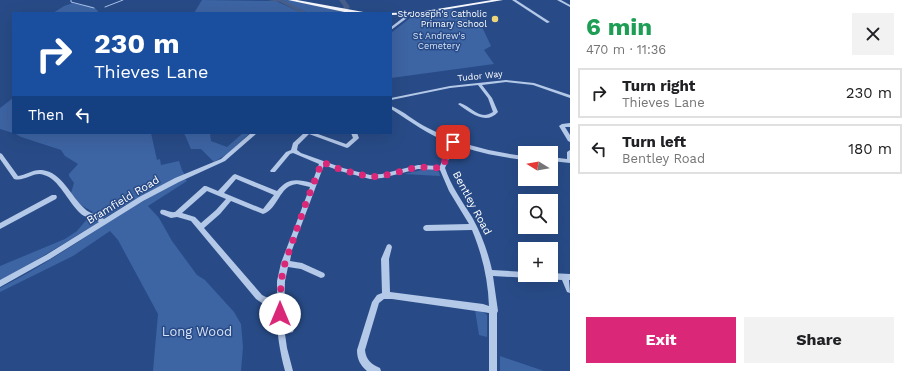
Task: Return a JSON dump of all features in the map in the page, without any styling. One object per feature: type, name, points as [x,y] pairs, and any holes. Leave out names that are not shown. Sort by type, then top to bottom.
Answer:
[{"type":"main road","points":[[290,0],[358,12]]},
{"type":"main road","points":[[392,14],[407,14],[501,0]]},
{"type":"street","points":[[514,0],[548,22]]},
{"type":"street","points":[[559,0],[570,5],[567,8],[570,11]]},
{"type":"street","points":[[392,28],[406,17],[407,14]]},
{"type":"street","name":"Tudor Way","points":[[392,99],[436,89],[506,81],[528,83],[570,97]]},
{"type":"street","points":[[460,104],[475,115],[489,116],[496,112],[480,84]]},
{"type":"street","points":[[392,108],[425,130],[453,142],[481,151],[518,157]]},
{"type":"street","points":[[570,125],[565,124],[562,126],[570,140]]},
{"type":"street","name":"Bramfield Road","points":[[0,284],[48,257],[157,190],[223,160],[253,134]]},
{"type":"street","points":[[294,150],[295,144],[307,134]]},
{"type":"street","points":[[311,134],[347,146],[356,138],[354,134]]},
{"type":"street","name":"Bentley Road","points":[[453,142],[442,168],[449,188],[474,227],[490,273],[494,296],[493,371]]},
{"type":"street","points":[[294,150],[299,154],[342,170],[370,177],[382,176],[418,167],[442,168]]},
{"type":"street","points":[[273,171],[288,153],[294,150]]},
{"type":"street","points":[[558,160],[570,160],[570,152]]},
{"type":"street","points":[[0,155],[15,177],[20,178],[38,172],[50,175],[60,183],[69,197],[84,213],[101,219],[104,222]]},
{"type":"street","points":[[289,371],[281,331],[281,281],[285,263],[312,185],[322,162]]},
{"type":"street","points":[[219,194],[235,176],[278,194]]},
{"type":"street","points":[[177,214],[203,187],[263,212],[266,211],[289,182],[312,185]]},
{"type":"street","points":[[0,226],[54,197]]},
{"type":"street","points":[[201,227],[218,212],[230,198]]},
{"type":"street","points":[[163,212],[171,215],[177,214],[192,218],[259,298],[265,301],[280,301]]},
{"type":"street","points":[[426,228],[474,227]]},
{"type":"street","points":[[386,295],[385,259],[389,247]]},
{"type":"street","points":[[285,263],[302,266],[321,275]]},
{"type":"street","points":[[490,273],[567,277],[570,290]]},
{"type":"street","points":[[377,371],[365,364],[361,350],[376,302],[379,297],[386,295],[483,308],[494,311]]},
{"type":"street","points":[[280,314],[293,316],[290,329],[281,331]]},
{"type":"green space","points":[[202,0],[276,1],[300,12],[195,12]]},
{"type":"green space","points":[[276,0],[287,0],[352,12],[306,12]]},
{"type":"green space","points":[[73,3],[91,6],[98,12],[55,12],[64,6]]},
{"type":"green space","name":"St Andrew's Cemetery","points":[[452,9],[482,27],[491,46],[484,50],[494,64],[392,78],[392,32],[414,15]]},
{"type":"green space","points":[[12,99],[12,133],[0,129],[0,108]]},
{"type":"green space","points":[[16,134],[151,134],[157,160],[160,159],[161,165],[179,161],[185,175],[172,180],[136,199],[45,255],[0,280],[0,266],[65,239],[77,231],[93,212],[79,204],[71,193],[74,183],[69,174],[78,164],[65,156],[61,150]]},
{"type":"green space","points":[[184,134],[210,134],[211,141],[227,147],[242,134],[249,134],[227,154],[214,162],[201,149],[191,149]]},
{"type":"green space","points":[[426,169],[439,172],[440,176],[404,174]]},
{"type":"green space","name":"Long Wood","points":[[185,179],[187,181],[148,206],[159,218],[172,241],[197,275],[205,280],[234,312],[241,324],[243,347],[241,371],[153,371],[158,314],[118,240],[110,231],[73,256],[0,292],[0,288],[47,262],[138,204]]},
{"type":"green space","points":[[475,310],[482,311],[487,315],[487,337],[479,335]]},
{"type":"green space","points":[[500,356],[544,371],[500,371]]},
{"type":"waterway","points":[[71,0],[71,2],[94,8]]},
{"type":"waterway","points":[[105,7],[123,0]]},
{"type":"waterway","points":[[270,0],[281,1],[303,12]]},
{"type":"waterway","points":[[342,0],[347,7],[342,12]]},
{"type":"place","name":"St Joseph's Catholic Primary School","points":[[495,19]]},
{"type":"route","points":[[280,314],[281,281],[285,263],[322,162],[361,176],[370,177],[382,176],[425,166],[442,168],[443,162],[453,142]]}]
